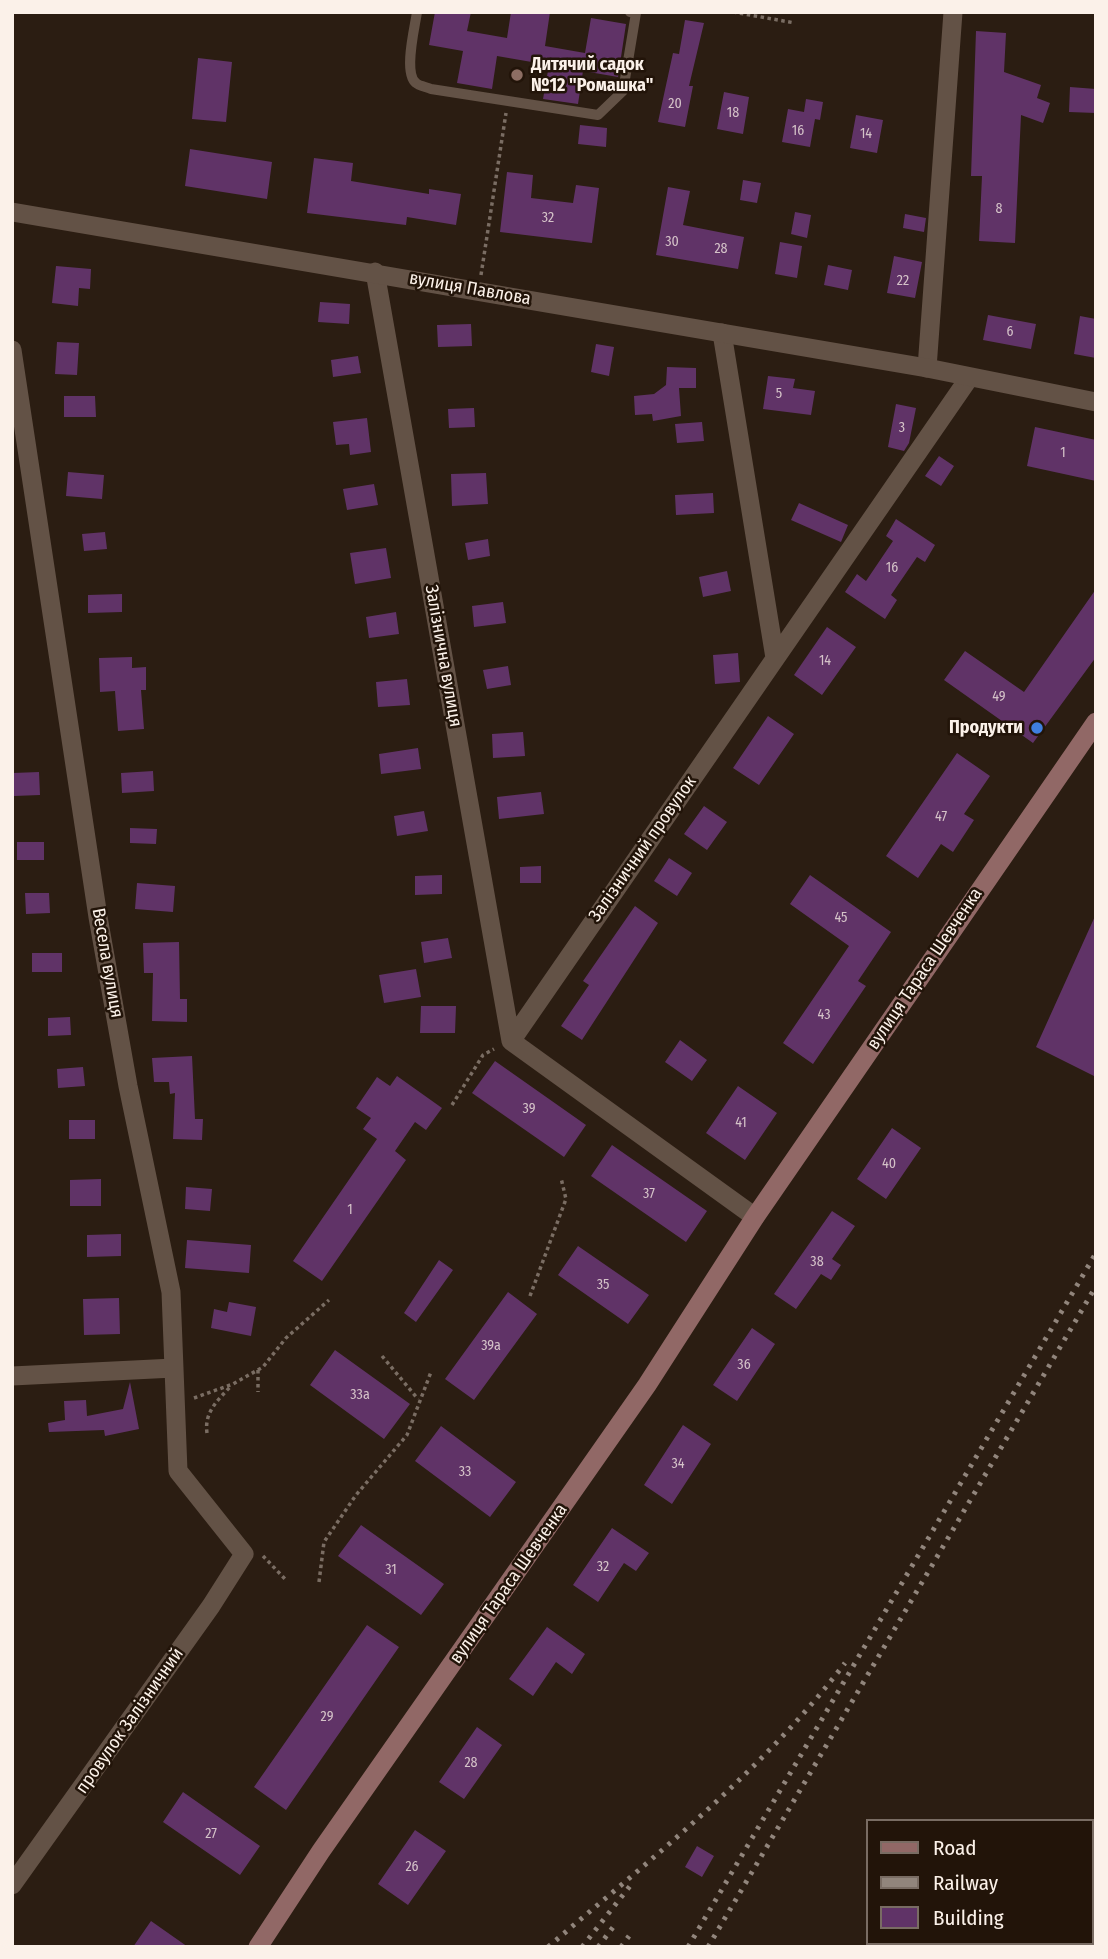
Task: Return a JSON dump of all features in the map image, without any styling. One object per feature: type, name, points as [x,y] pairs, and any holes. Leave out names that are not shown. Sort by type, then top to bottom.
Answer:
[{"type":"main road","name":"вулиця Тараса Шевченка","points":[[258,1947],[321,1851],[647,1385],[755,1217],[1096,722]]},
{"type":"street","points":[[927,368],[953,12]]},
{"type":"street","name":"вулиця Павлова","points":[[12,212],[927,368],[1096,402]]},
{"type":"street","name":"Залізнична вулиця","points":[[375,272],[511,1041]]},
{"type":"street","points":[[722,333],[775,658]]},
{"type":"street","name":"Весела вулиця","points":[[12,350],[98,917],[128,1086],[171,1292],[178,1471],[244,1554]]},
{"type":"street","name":"Залізничний провулок","points":[[511,1041],[970,378]]},
{"type":"street","points":[[511,1041],[755,1217]]},
{"type":"street","points":[[12,1376],[174,1368]]},
{"type":"street","name":"провулок Залізничний","points":[[12,1885],[211,1606],[244,1554]]},
{"type":"lane","points":[[417,12],[410,60],[410,73],[415,83],[432,89],[598,115],[623,91],[636,13],[630,12]]},
{"type":"path","points":[[733,12],[795,23]]},
{"type":"path","points":[[478,291],[508,101]]},
{"type":"path","points":[[452,1105],[483,1055],[511,1041]]},
{"type":"path","points":[[530,1296],[566,1199],[561,1178]]},
{"type":"path","points":[[175,1401],[201,1396],[233,1384],[258,1370],[286,1338],[330,1300]]},
{"type":"path","points":[[382,1356],[418,1399]]},
{"type":"path","points":[[258,1370],[258,1392]]},
{"type":"path","points":[[319,1582],[324,1542],[356,1496],[407,1435],[418,1399],[431,1372]]},
{"type":"path","points":[[208,1433],[206,1424],[210,1410],[233,1384]]},
{"type":"path","points":[[244,1554],[261,1555],[286,1580]]},
{"type":"building","points":[[435,12],[471,12],[467,31],[507,38],[511,12],[550,12],[545,46],[585,53],[591,18],[626,24],[618,77],[583,71],[578,104],[543,99],[549,65],[497,56],[492,89],[457,83],[463,51],[429,45]]},
{"type":"building","points":[[685,20],[704,23],[689,86],[693,86],[685,127],[658,122],[673,53],[679,54]]},
{"type":"building","points":[[976,31],[1006,33],[1004,72],[1041,85],[1037,98],[1050,103],[1043,123],[1021,115],[1015,243],[979,241],[982,176],[971,176]]},
{"type":"building","points":[[198,58],[232,62],[226,122],[192,119]]},
{"type":"building","points":[[1070,87],[1096,89],[1096,113],[1069,112]]},
{"type":"building","points":[[724,92],[749,97],[743,134],[717,129]]},
{"type":"building","points":[[806,99],[823,102],[820,120],[815,119],[810,147],[782,142],[788,109],[804,112]]},
{"type":"building","points":[[856,115],[883,120],[877,153],[850,148]]},
{"type":"building","points":[[580,125],[607,128],[606,147],[578,144]]},
{"type":"building","points":[[190,149],[272,162],[267,199],[185,186]]},
{"type":"building","points":[[314,158],[353,163],[351,181],[429,194],[429,189],[461,194],[456,225],[407,217],[406,225],[307,213]]},
{"type":"building","points":[[507,172],[533,175],[531,198],[573,203],[576,185],[599,188],[592,243],[500,232]]},
{"type":"building","points":[[743,180],[761,183],[757,203],[740,200]]},
{"type":"building","points":[[668,187],[690,191],[683,225],[744,237],[738,269],[656,255]]},
{"type":"building","points":[[795,212],[811,215],[807,238],[791,234]]},
{"type":"building","points":[[905,214],[926,218],[924,232],[903,228]]},
{"type":"building","points":[[780,242],[802,246],[797,278],[775,274]]},
{"type":"building","points":[[894,256],[922,262],[915,298],[887,293]]},
{"type":"building","points":[[828,265],[852,270],[848,290],[824,285]]},
{"type":"building","points":[[56,266],[91,269],[90,289],[79,288],[78,306],[52,303]]},
{"type":"building","points":[[320,302],[350,304],[349,324],[318,322]]},
{"type":"building","points":[[988,315],[1036,324],[1031,349],[983,340]]},
{"type":"building","points":[[1080,316],[1096,319],[1096,358],[1074,354]]},
{"type":"building","points":[[471,324],[472,346],[438,347],[437,325]]},
{"type":"building","points":[[57,342],[79,343],[77,375],[55,374]]},
{"type":"building","points":[[596,344],[614,347],[609,376],[591,372]]},
{"type":"building","points":[[358,356],[361,373],[333,377],[331,360]]},
{"type":"building","points":[[667,367],[696,368],[696,388],[679,388],[681,416],[653,421],[652,414],[635,415],[634,396],[654,394],[666,385]]},
{"type":"building","points":[[768,376],[795,379],[793,388],[815,391],[811,415],[763,409]]},
{"type":"building","points":[[64,396],[95,396],[96,417],[64,417]]},
{"type":"building","points":[[896,404],[916,408],[909,443],[904,451],[888,447]]},
{"type":"building","points":[[474,408],[475,427],[449,428],[448,409]]},
{"type":"building","points":[[367,418],[371,452],[350,455],[349,444],[336,445],[333,422]]},
{"type":"building","points":[[702,422],[704,441],[677,443],[675,424]]},
{"type":"building","points":[[1035,427],[1096,440],[1096,481],[1027,466]]},
{"type":"building","points":[[939,456],[954,466],[941,486],[925,476]]},
{"type":"building","points":[[68,472],[104,475],[102,499],[66,496]]},
{"type":"building","points":[[486,473],[488,504],[452,506],[451,474]]},
{"type":"building","points":[[374,484],[378,505],[347,510],[343,489]]},
{"type":"building","points":[[713,493],[714,513],[676,515],[675,495]]},
{"type":"building","points":[[799,503],[848,525],[841,542],[791,520]]},
{"type":"building","points":[[896,519],[935,545],[925,562],[917,557],[891,595],[897,600],[885,619],[845,592],[857,574],[866,581],[893,541],[886,536]]},
{"type":"building","points":[[105,532],[107,549],[84,551],[82,534]]},
{"type":"building","points":[[488,539],[490,556],[468,560],[465,543]]},
{"type":"building","points":[[386,548],[391,578],[355,584],[350,553]]},
{"type":"building","points":[[727,571],[731,591],[703,597],[699,577]]},
{"type":"building","points":[[1096,589],[1096,657],[1033,743],[944,680],[965,651],[1024,692]]},
{"type":"building","points":[[122,594],[122,612],[88,613],[88,595]]},
{"type":"building","points":[[503,602],[506,623],[474,627],[472,606]]},
{"type":"building","points":[[396,612],[399,634],[369,638],[366,617]]},
{"type":"building","points":[[827,627],[856,647],[822,695],[794,675]]},
{"type":"building","points":[[738,653],[740,682],[715,684],[713,655]]},
{"type":"building","points":[[132,657],[132,668],[146,667],[146,690],[141,690],[144,729],[118,731],[115,691],[100,692],[99,658]]},
{"type":"building","points":[[508,666],[511,685],[487,689],[483,670]]},
{"type":"building","points":[[407,679],[410,705],[378,707],[376,682]]},
{"type":"building","points":[[768,716],[794,734],[759,785],[733,768]]},
{"type":"building","points":[[523,732],[525,756],[493,758],[492,734]]},
{"type":"building","points":[[418,748],[421,769],[381,774],[379,754]]},
{"type":"building","points":[[957,753],[990,776],[964,814],[974,820],[953,852],[941,844],[918,878],[886,856]]},
{"type":"building","points":[[153,771],[154,791],[122,793],[121,773]]},
{"type":"building","points":[[39,772],[40,795],[14,796],[13,773]]},
{"type":"building","points":[[541,792],[544,814],[499,819],[497,797]]},
{"type":"building","points":[[704,806],[727,822],[707,850],[684,834]]},
{"type":"building","points":[[424,811],[428,831],[397,836],[394,816]]},
{"type":"building","points":[[130,828],[157,829],[156,844],[130,843]]},
{"type":"building","points":[[17,842],[44,842],[44,860],[17,860]]},
{"type":"building","points":[[669,858],[692,873],[677,896],[654,881]]},
{"type":"building","points":[[541,866],[541,883],[520,883],[520,867]]},
{"type":"building","points":[[442,875],[442,894],[415,895],[415,876]]},
{"type":"building","points":[[810,875],[891,932],[858,981],[866,986],[813,1064],[783,1043],[849,946],[790,904]]},
{"type":"building","points":[[137,883],[175,886],[173,912],[135,909]]},
{"type":"building","points":[[25,893],[49,893],[50,913],[26,914]]},
{"type":"building","points":[[635,906],[658,923],[582,1040],[561,1026],[589,985],[583,981]]},
{"type":"building","points":[[1096,914],[1096,1077],[1036,1047]]},
{"type":"building","points":[[448,938],[452,958],[424,963],[421,942]]},
{"type":"building","points":[[179,942],[180,999],[187,999],[187,1022],[152,1021],[153,973],[144,973],[143,943]]},
{"type":"building","points":[[32,953],[62,953],[62,972],[32,972]]},
{"type":"building","points":[[416,969],[421,997],[384,1003],[379,975]]},
{"type":"building","points":[[421,1006],[456,1006],[455,1033],[420,1033]]},
{"type":"building","points":[[70,1017],[71,1035],[48,1036],[48,1018]]},
{"type":"building","points":[[680,1040],[707,1060],[692,1081],[665,1062]]},
{"type":"building","points":[[192,1056],[195,1119],[203,1119],[202,1140],[173,1139],[175,1093],[170,1094],[169,1082],[154,1082],[152,1058]]},
{"type":"building","points":[[495,1061],[586,1125],[564,1157],[472,1093]]},
{"type":"building","points":[[83,1067],[85,1086],[58,1088],[57,1069]]},
{"type":"building","points":[[397,1076],[442,1108],[426,1130],[415,1122],[395,1151],[406,1160],[322,1281],[293,1261],[377,1139],[363,1129],[371,1118],[356,1108],[377,1077],[390,1086]]},
{"type":"building","points":[[738,1086],[777,1113],[745,1160],[706,1133]]},
{"type":"building","points":[[69,1120],[95,1120],[95,1139],[69,1139]]},
{"type":"building","points":[[892,1128],[921,1148],[886,1199],[857,1179]]},
{"type":"building","points":[[612,1145],[707,1211],[686,1242],[591,1176]]},
{"type":"building","points":[[101,1179],[101,1206],[70,1206],[70,1180]]},
{"type":"building","points":[[186,1187],[212,1189],[210,1211],[185,1209]]},
{"type":"building","points":[[832,1211],[855,1226],[832,1259],[841,1265],[831,1280],[821,1274],[796,1309],[774,1294]]},
{"type":"building","points":[[121,1234],[121,1256],[87,1257],[87,1235]]},
{"type":"building","points":[[187,1240],[251,1245],[249,1273],[185,1268]]},
{"type":"building","points":[[578,1246],[649,1295],[628,1324],[558,1275]]},
{"type":"building","points":[[439,1260],[453,1270],[416,1322],[404,1313]]},
{"type":"building","points":[[508,1292],[537,1314],[474,1400],[445,1379]]},
{"type":"building","points":[[119,1298],[120,1334],[84,1335],[83,1299]]},
{"type":"building","points":[[229,1302],[256,1307],[251,1336],[211,1328],[214,1309],[227,1312]]},
{"type":"building","points":[[752,1328],[775,1344],[737,1401],[713,1385]]},
{"type":"building","points":[[335,1350],[410,1404],[384,1439],[310,1385]]},
{"type":"building","points":[[130,1382],[139,1429],[105,1436],[104,1430],[49,1432],[48,1423],[65,1420],[64,1401],[86,1400],[87,1416],[123,1409]]},
{"type":"building","points":[[683,1425],[711,1444],[672,1504],[644,1485]]},
{"type":"building","points":[[441,1426],[516,1482],[490,1517],[415,1461]]},
{"type":"building","points":[[361,1525],[444,1584],[421,1615],[338,1556]]},
{"type":"building","points":[[612,1528],[649,1553],[636,1571],[624,1563],[598,1602],[573,1585]]},
{"type":"building","points":[[367,1625],[399,1647],[286,1810],[254,1787]]},
{"type":"building","points":[[547,1627],[585,1654],[572,1674],[556,1662],[533,1696],[509,1679]]},
{"type":"building","points":[[477,1727],[502,1745],[464,1799],[439,1782]]},
{"type":"building","points":[[183,1792],[260,1846],[240,1875],[163,1822]]},
{"type":"building","points":[[415,1830],[446,1851],[408,1905],[378,1884]]},
{"type":"building","points":[[697,1846],[714,1856],[702,1877],[685,1867]]},
{"type":"building","points":[[151,1921],[188,1947],[133,1947]]},
{"type":"railway","points":[[688,1947],[1096,1253]]},
{"type":"railway","points":[[708,1947],[1096,1286]]},
{"type":"railway","points":[[548,1947],[742,1778],[813,1703],[845,1663]]},
{"type":"railway","points":[[582,1947],[630,1886]]},
{"type":"railway","points":[[598,1947],[617,1922]]},
{"type":"railway","points":[[621,1947],[629,1936]]},
{"type":"place","name":"Дитячий садок №12 \"Ромашка\"","points":[[517,75]]},
{"type":"place","name":"Продукти","points":[[1037,728]]}]
